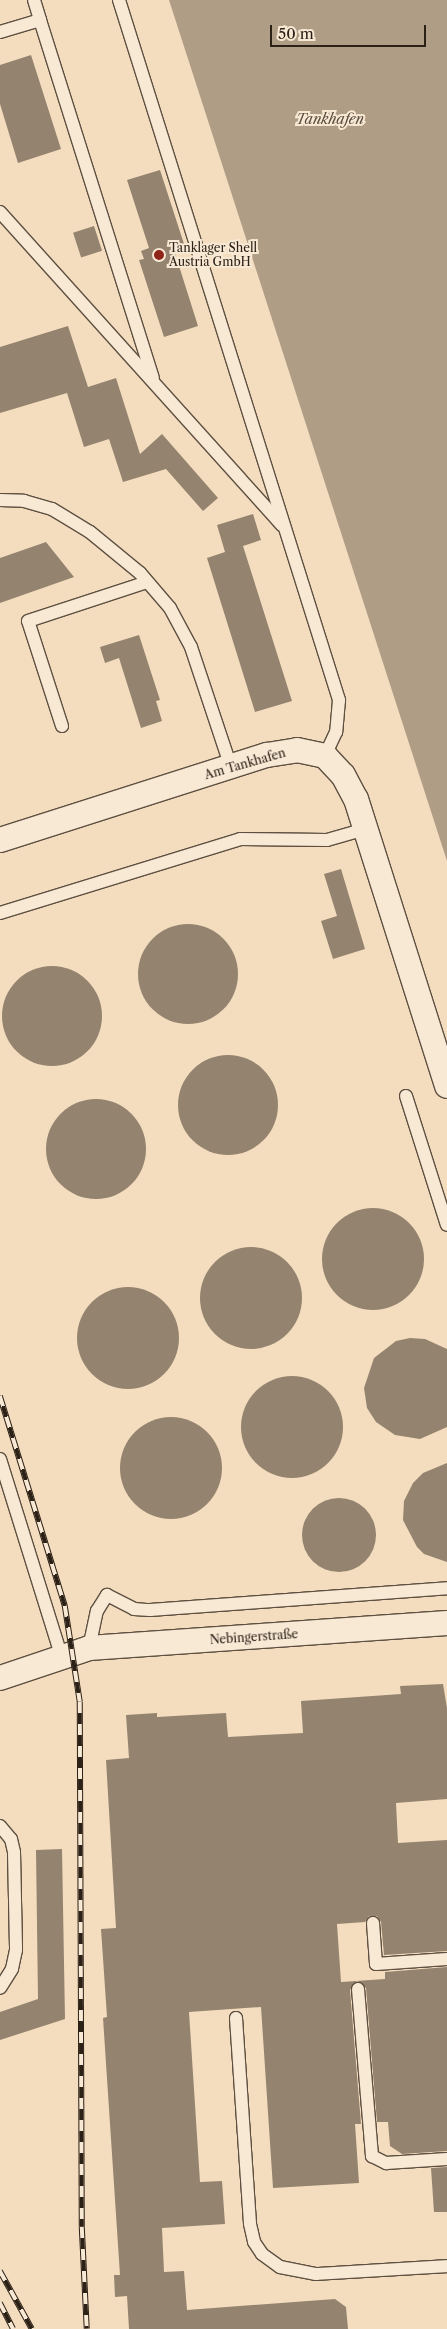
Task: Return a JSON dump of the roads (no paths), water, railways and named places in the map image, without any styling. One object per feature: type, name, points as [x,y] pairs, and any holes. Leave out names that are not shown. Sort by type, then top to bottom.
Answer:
[{"type":"street","name":"Am Tankhafen","points":[[0,840],[231,767],[297,750],[325,756]]},
{"type":"street","points":[[325,756],[343,775],[356,799],[447,1086]]},
{"type":"street","name":"Nebingerstraße","points":[[0,1678],[61,1655],[89,1648],[447,1623]]},
{"type":"lane","points":[[34,0],[154,383]]},
{"type":"lane","points":[[120,0],[339,700],[336,732],[325,756]]},
{"type":"lane","points":[[0,32],[40,20]]},
{"type":"lane","points":[[0,212],[285,529]]},
{"type":"lane","points":[[0,500],[24,501],[52,509],[90,532],[147,582],[170,608],[191,647],[231,767]]},
{"type":"lane","points":[[62,726],[28,621],[147,582]]},
{"type":"lane","points":[[0,913],[240,839],[327,840],[365,829]]},
{"type":"lane","points":[[406,1096],[447,1225]]},
{"type":"lane","points":[[0,1459],[61,1655]]},
{"type":"lane","points":[[89,1648],[97,1611],[107,1595],[134,1609],[150,1610],[447,1588]]},
{"type":"lane","points":[[0,1826],[11,1839],[14,1852],[16,1950],[12,1969],[0,1988]]},
{"type":"lane","points":[[373,1924],[376,1964],[447,1960]]},
{"type":"lane","points":[[358,1988],[372,2156],[386,2163],[447,2159]]},
{"type":"lane","points":[[236,2018],[250,2224],[254,2242],[262,2254],[280,2267],[316,2274],[447,2266]]},
{"type":"water","name":"Tankhafen","points":[[169,0],[447,0],[447,861]]},
{"type":"railway","points":[[0,1396],[65,1606],[80,1702],[82,2227],[87,2329]]},
{"type":"railway","points":[[0,2271],[32,2329]]},
{"type":"railway","points":[[0,2303],[13,2329]]},
{"type":"place","name":"Tanklager Shell Austria GmbH","points":[[159,255]]}]
